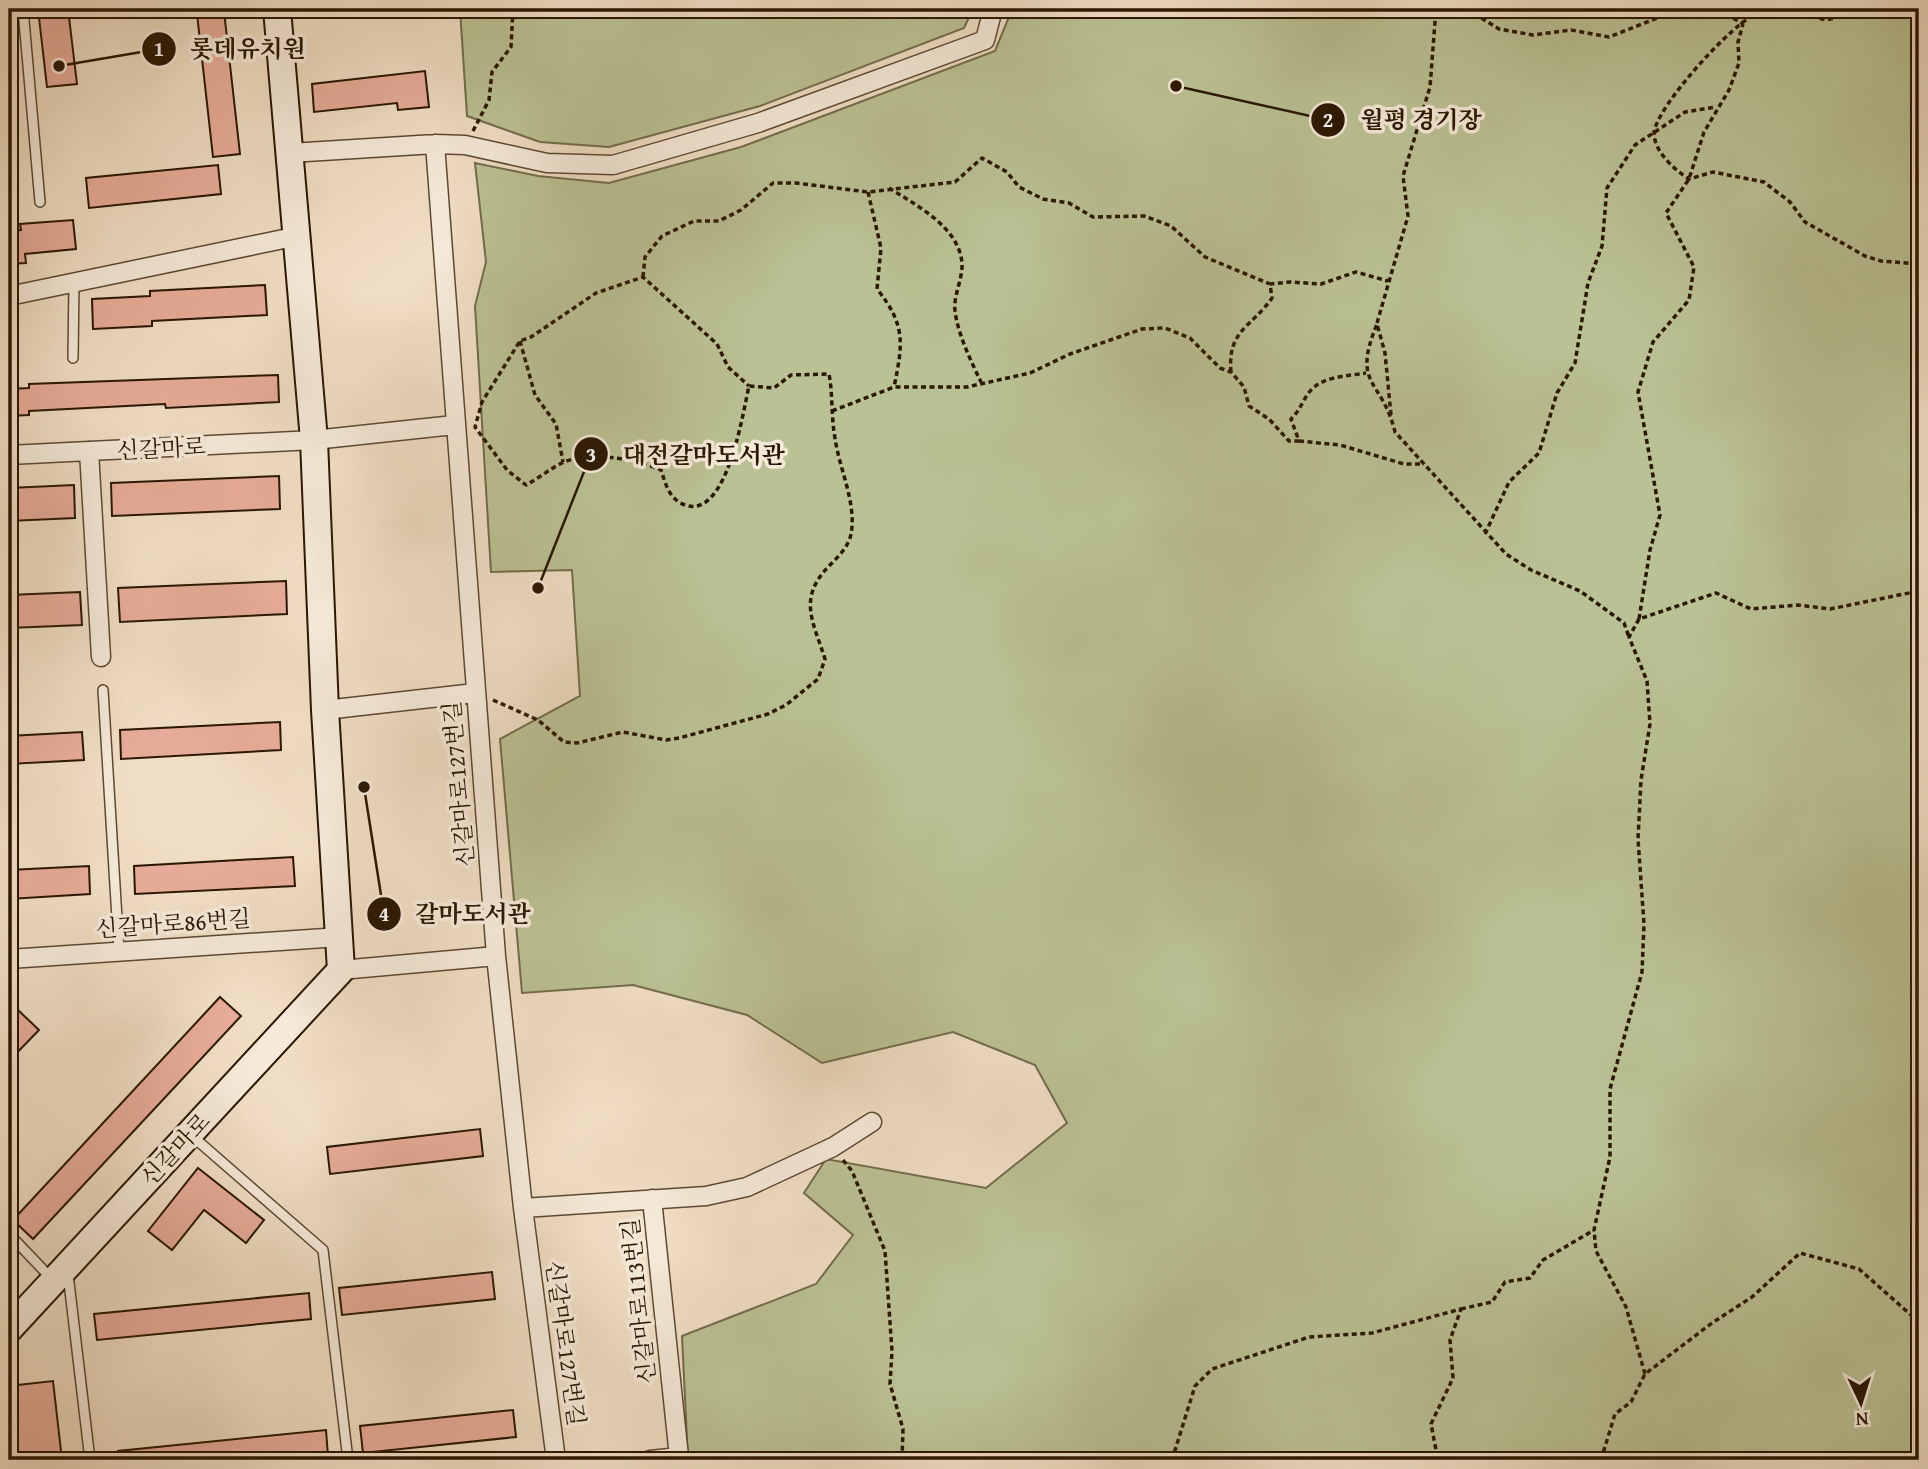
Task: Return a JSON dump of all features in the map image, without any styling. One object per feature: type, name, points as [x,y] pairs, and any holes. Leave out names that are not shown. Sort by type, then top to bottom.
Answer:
[{"type":"street","points":[[276,9],[314,440],[325,710],[341,970],[496,956]]},
{"type":"street","points":[[290,153],[435,144],[465,145],[547,163],[612,165],[758,123],[985,40],[993,9]]},
{"type":"street","name":"신갈마로127번길","points":[[435,144],[454,425],[496,956],[523,1208],[556,1460]]},
{"type":"street","points":[[9,296],[298,236]]},
{"type":"street","name":"신갈마로","points":[[9,455],[314,440],[454,425]]},
{"type":"street","points":[[89,451],[101,657]]},
{"type":"street","points":[[325,710],[475,693]]},
{"type":"street","name":"신갈마로86번길","points":[[9,959],[340,937]]},
{"type":"street","name":"신갈마로","points":[[9,1329],[341,970]]},
{"type":"street","points":[[652,1199],[706,1196],[747,1187],[833,1147],[872,1122]]},
{"type":"street","name":"신갈마로113번길","points":[[523,1208],[652,1199],[679,1457],[650,1460]]},
{"type":"lane","points":[[23,9],[40,202]]},
{"type":"lane","points":[[73,358],[74,283]]},
{"type":"lane","points":[[103,690],[119,951]]},
{"type":"lane","points":[[189,1133],[323,1250],[348,1460]]},
{"type":"lane","points":[[9,1234],[60,1274],[90,1460]]},
{"type":"path","points":[[465,145],[489,100],[492,72],[511,47],[513,9]]},
{"type":"path","points":[[1391,415],[1366,373],[1365,352],[1377,324],[1408,216],[1403,176],[1430,87],[1436,9]]},
{"type":"path","points":[[1467,9],[1499,29],[1533,35],[1571,30],[1609,37],[1680,9]]},
{"type":"path","points":[[1710,9],[1720,10],[1743,24]]},
{"type":"path","points":[[1868,9],[1826,20],[1786,9],[1759,12],[1705,56],[1675,93],[1654,131],[1656,142],[1675,171],[1689,179],[1713,172],[1764,182],[1790,202],[1805,222],[1865,256],[1881,261],[1919,264]]},
{"type":"path","points":[[1906,9],[1919,15]]},
{"type":"path","points":[[1629,637],[1639,619],[1650,550],[1661,516],[1638,393],[1653,342],[1689,300],[1694,267],[1666,213],[1689,179],[1699,145],[1716,107],[1729,90],[1739,63],[1738,42],[1743,24]]},
{"type":"path","points":[[1485,534],[1509,482],[1539,453],[1558,393],[1575,363],[1588,283],[1602,246],[1606,188],[1634,145],[1685,112],[1716,107]]},
{"type":"path","points":[[643,277],[645,257],[662,236],[694,221],[719,220],[741,209],[773,183],[796,183],[868,192],[955,182],[982,158],[1007,172],[1019,187],[1043,198],[1069,203],[1093,217],[1144,216],[1171,226],[1205,257],[1270,284],[1321,284],[1356,271],[1388,281]]},
{"type":"path","points":[[888,188],[926,212],[958,248],[962,264],[955,310],[970,359],[981,382]]},
{"type":"path","points":[[868,192],[881,248],[877,289],[889,304],[903,342],[894,387]]},
{"type":"path","points":[[643,277],[597,293],[531,337],[520,341],[482,402],[475,427],[507,470],[526,485],[563,463],[603,458],[647,464],[662,470],[666,488],[676,501],[689,506],[708,500],[723,485],[749,386]]},
{"type":"path","points":[[475,693],[522,711],[564,743],[577,743],[623,732],[666,740],[768,714],[786,705],[818,678],[825,659],[810,617],[808,603],[817,581],[840,556],[851,536],[851,511],[838,454],[829,374],[791,375],[774,388],[749,386],[728,367],[717,344],[643,277]]},
{"type":"path","points":[[1231,372],[1229,352],[1238,334],[1272,298],[1270,284]]},
{"type":"path","points":[[1377,324],[1385,353],[1395,432],[1506,554],[1531,570],[1591,599],[1624,623],[1647,681],[1650,724],[1641,780],[1639,827],[1644,923],[1642,972],[1610,1089],[1610,1157],[1594,1230],[1596,1251],[1626,1307],[1645,1374]]},
{"type":"path","points":[[832,411],[894,387],[967,387],[1030,373],[1070,354],[1142,329],[1165,328],[1190,338],[1220,368],[1231,372],[1244,387],[1249,406],[1269,419],[1289,441],[1340,445],[1404,464],[1425,464]]},
{"type":"path","points":[[520,341],[535,395],[556,424],[563,463]]},
{"type":"path","points":[[1299,441],[1290,419],[1300,411],[1312,388],[1331,379],[1366,373]]},
{"type":"path","points":[[1639,619],[1716,593],[1751,609],[1798,605],[1830,610],[1919,591]]},
{"type":"path","points":[[833,1147],[852,1171],[885,1251],[892,1351],[890,1384],[903,1429],[902,1460]]},
{"type":"path","points":[[1172,1460],[1195,1386],[1212,1369],[1309,1337],[1372,1333],[1492,1302],[1505,1282],[1530,1278],[1543,1260],[1594,1230]]},
{"type":"path","points":[[1601,1460],[1615,1414],[1631,1402],[1645,1374],[1712,1322],[1752,1297],[1800,1253],[1858,1269],[1919,1322]]},
{"type":"path","points":[[1438,1460],[1431,1424],[1453,1378],[1450,1340],[1461,1309]]},
{"type":"green space","points":[[460,9],[1919,9],[1919,1460],[688,1460],[682,1336],[816,1284],[853,1235],[804,1193],[826,1159],[986,1188],[1067,1123],[1035,1065],[953,1032],[822,1063],[747,1015],[633,985],[522,993],[500,739],[580,696],[572,570],[491,572],[475,306],[486,262],[475,163],[538,176],[609,183],[741,147],[995,51],[1011,12],[971,13],[964,28],[760,106],[609,147],[540,142],[467,116]]},
{"type":"building","points":[[38,9],[68,9],[77,84],[47,87]]},
{"type":"building","points":[[224,11],[240,154],[213,157],[197,14]]},
{"type":"building","points":[[425,71],[429,107],[398,110],[397,103],[314,112],[312,84]]},
{"type":"building","points":[[218,165],[221,194],[89,208],[86,178]]},
{"type":"building","points":[[73,220],[76,249],[25,254],[26,263],[9,264],[9,231],[21,230],[20,224]]},
{"type":"building","points":[[265,285],[267,315],[152,321],[152,326],[93,329],[92,299],[150,296],[150,291]]},
{"type":"building","points":[[278,375],[279,402],[166,408],[165,404],[29,411],[29,415],[9,416],[9,389],[29,388],[29,384]]},
{"type":"building","points":[[279,476],[280,509],[112,516],[111,483]]},
{"type":"building","points":[[74,485],[75,518],[9,521],[9,488]]},
{"type":"building","points":[[286,581],[287,614],[120,622],[118,588]]},
{"type":"building","points":[[80,592],[82,625],[9,628],[9,595]]},
{"type":"building","points":[[280,722],[281,750],[121,759],[120,730]]},
{"type":"building","points":[[82,732],[84,760],[9,764],[9,736]]},
{"type":"building","points":[[293,857],[295,886],[135,894],[134,866]]},
{"type":"building","points":[[89,866],[90,894],[9,899],[9,870]]},
{"type":"building","points":[[220,997],[241,1016],[33,1239],[13,1220]]},
{"type":"building","points":[[18,1010],[39,1030],[9,1061],[9,1019]]},
{"type":"building","points":[[480,1129],[483,1156],[330,1174],[327,1147]]},
{"type":"building","points":[[198,1168],[264,1220],[246,1243],[204,1210],[172,1250],[148,1231]]},
{"type":"building","points":[[492,1272],[495,1299],[342,1315],[339,1288]]},
{"type":"building","points":[[309,1293],[311,1319],[97,1340],[94,1314]]},
{"type":"building","points":[[53,1381],[62,1460],[9,1460],[9,1386]]},
{"type":"building","points":[[513,1410],[516,1437],[363,1453],[360,1426]]},
{"type":"building","points":[[326,1430],[328,1456],[284,1460],[118,1460],[118,1451]]},
{"type":"place","name":"롯데유치원","points":[[59,66]]},
{"type":"place","name":"월평 경기장","points":[[1176,86]]},
{"type":"place","name":"대전갈마도서관","points":[[538,588]]},
{"type":"place","name":"갈마도서관","points":[[364,787]]}]
